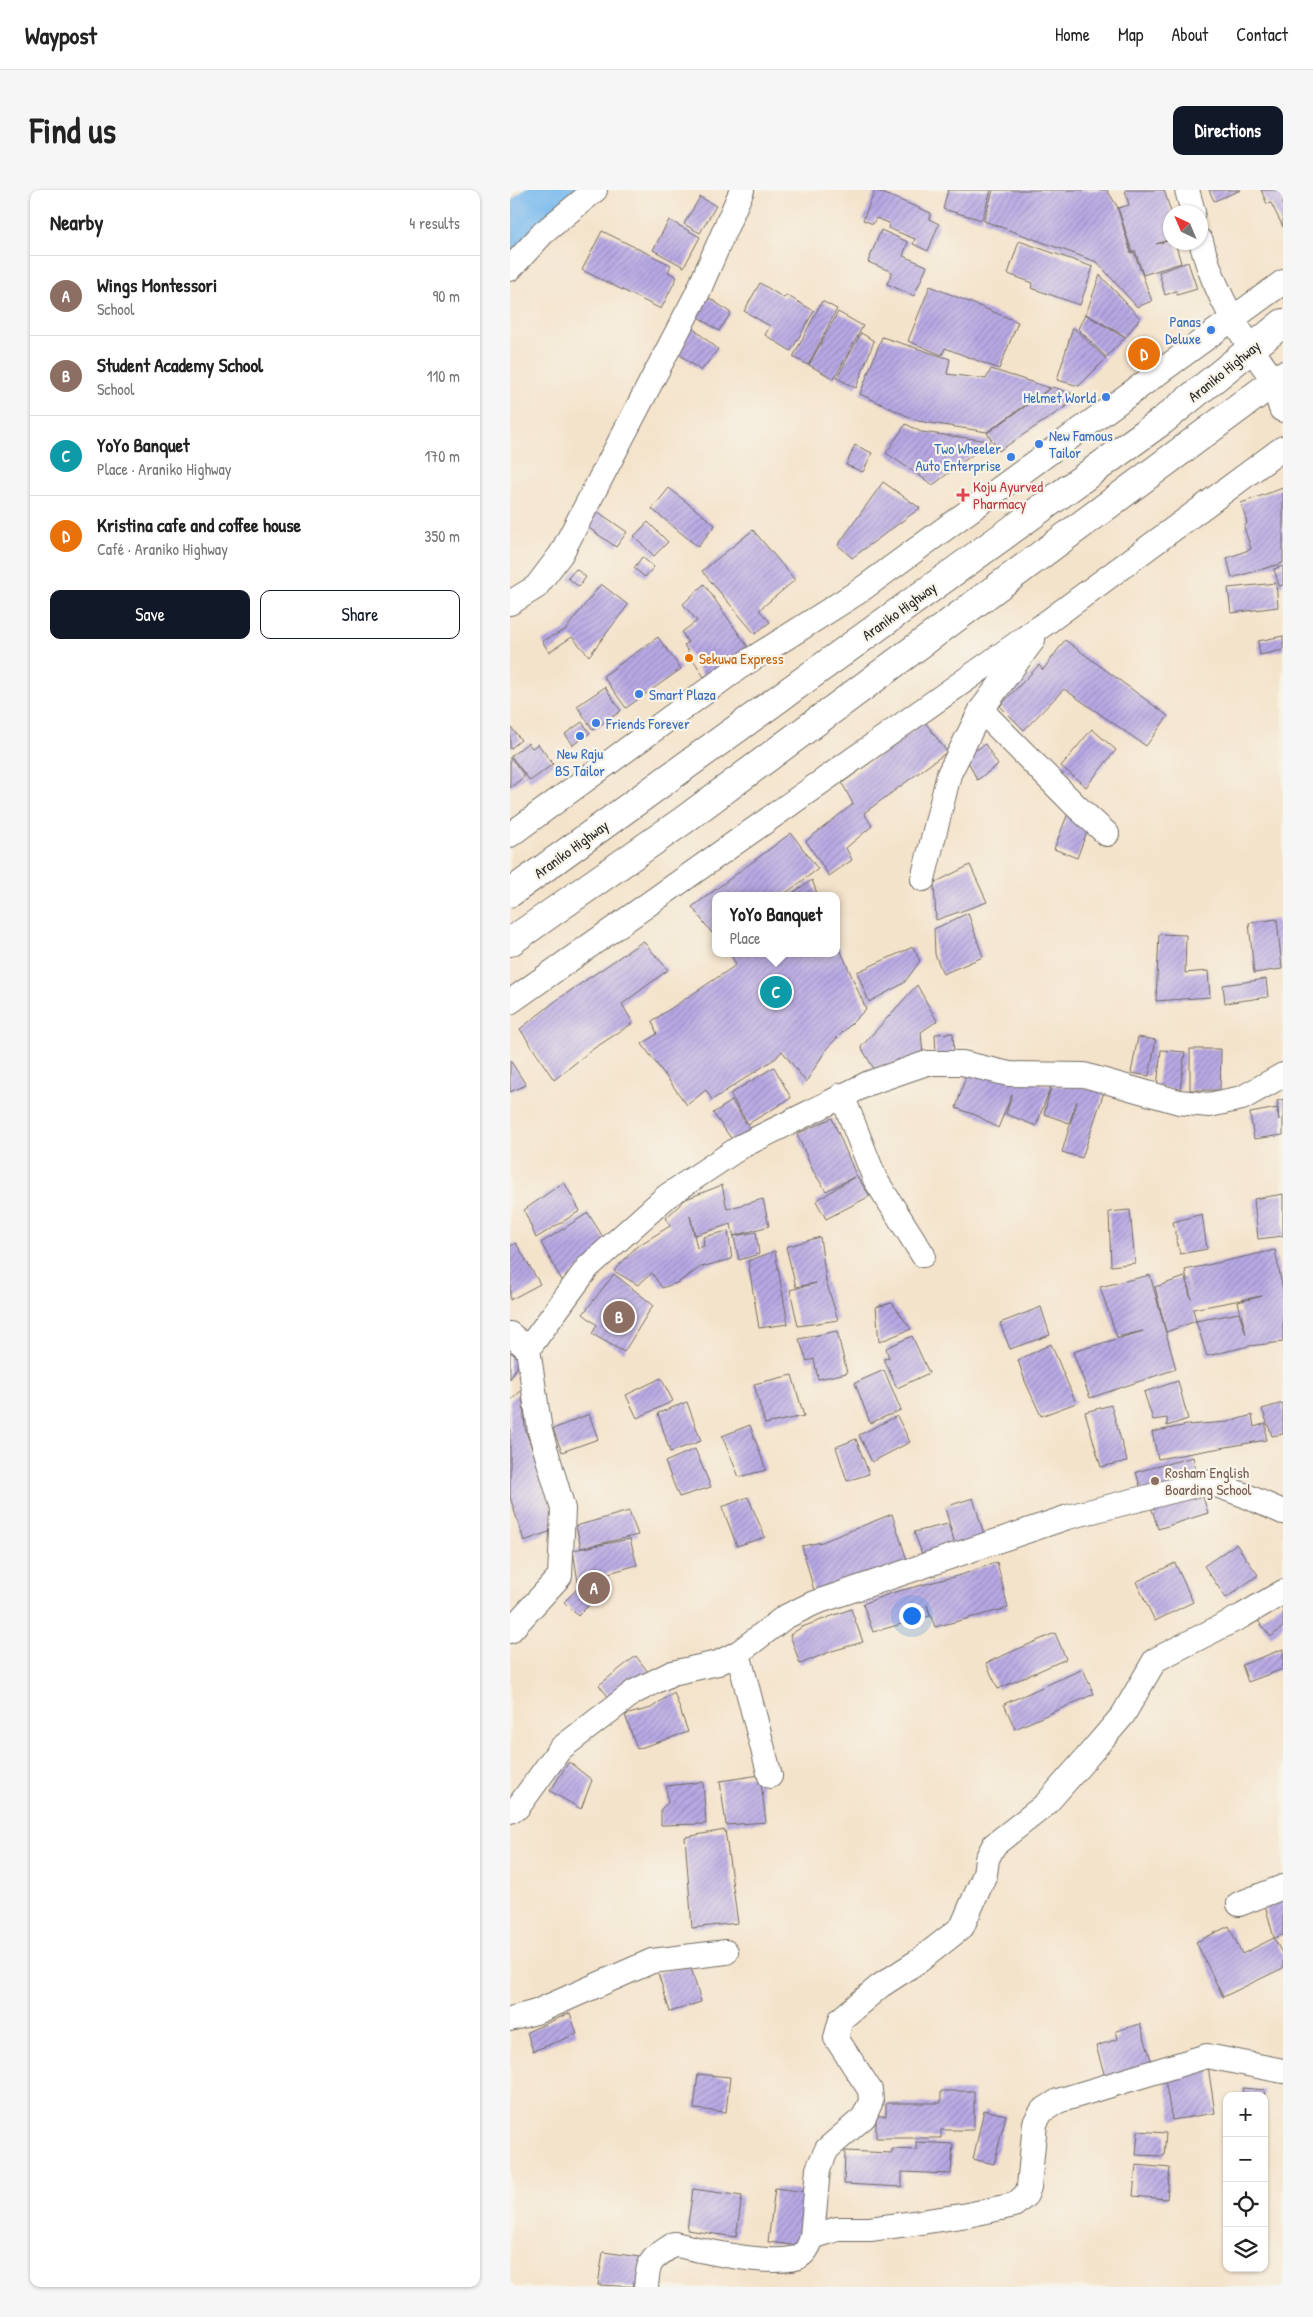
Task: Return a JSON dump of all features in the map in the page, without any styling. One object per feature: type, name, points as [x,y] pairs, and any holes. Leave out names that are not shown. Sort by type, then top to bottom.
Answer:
[{"type":"main road","name":"Araniko Highway","points":[[510,893],[1154,427],[1283,323]]},
{"type":"main road","points":[[510,942],[684,820],[1279,379],[1283,408]]},
{"type":"street","points":[[510,269],[543,233],[595,190]]},
{"type":"street","points":[[510,603],[536,586],[561,554],[698,294],[742,190]]},
{"type":"street","points":[[1187,190],[1191,205]]},
{"type":"street","points":[[1203,250],[1232,320],[1251,350],[1279,379]]},
{"type":"street","points":[[510,835],[738,668],[858,592],[1283,282]]},
{"type":"street","points":[[510,1002],[1046,623],[1283,448]]},
{"type":"street","points":[[923,879],[949,774],[981,710],[1046,623]]},
{"type":"street","points":[[981,710],[1076,806],[1107,834]]},
{"type":"street","points":[[528,1349],[588,1267],[667,1196],[742,1146],[868,1082],[927,1063],[962,1063],[1009,1074],[1084,1075],[1179,1102],[1209,1106],[1242,1098],[1283,1075]]},
{"type":"street","points":[[842,1095],[875,1179],[923,1255]]},
{"type":"street","points":[[510,1334],[528,1349],[540,1431],[564,1509],[560,1576],[510,1632]]},
{"type":"street","points":[[510,1811],[518,1807],[560,1748],[634,1692],[672,1673],[718,1663],[738,1653],[785,1617],[814,1604],[1077,1514],[1208,1482],[1283,1512]]},
{"type":"street","points":[[646,2287],[648,2264],[674,2244],[733,2257],[789,2260],[801,2256],[810,2246],[818,2169],[827,2149],[864,2117],[871,2101],[870,2090],[836,2038],[841,2019],[880,1986],[920,1960],[962,1927],[985,1874],[987,1859],[994,1845],[1045,1805],[1081,1764],[1123,1715],[1155,1660],[1242,1616],[1283,1592]]},
{"type":"street","points":[[738,1653],[770,1776]]},
{"type":"street","points":[[1239,1904],[1283,1887]]},
{"type":"street","points":[[510,2019],[536,2012],[652,1961],[726,1952]]},
{"type":"street","points":[[812,2237],[837,2230],[870,2229],[907,2224],[968,2215],[1014,2205],[1026,2195],[1030,2187],[1035,2123],[1042,2111],[1058,2101],[1207,2056],[1283,2071]]},
{"type":"building","points":[[875,190],[931,213],[929,219],[939,224],[928,251],[913,244],[915,239],[888,228],[889,223],[876,218],[873,224],[863,220]]},
{"type":"building","points":[[948,190],[991,190],[982,220],[943,209]]},
{"type":"building","points":[[993,190],[1107,190],[1117,206],[1131,253],[1134,252],[1152,301],[1137,307],[1097,262],[984,221]]},
{"type":"building","points":[[1125,190],[1164,190],[1169,205],[1163,205],[1163,242],[1156,244],[1163,242],[1163,250],[1177,250],[1181,263],[1143,275],[1135,250],[1132,252],[1118,208],[1129,205]]},
{"type":"building","points":[[1209,190],[1241,190],[1214,201]]},
{"type":"building","points":[[1261,190],[1283,190],[1283,227],[1271,203],[1267,204]]},
{"type":"building","points":[[700,197],[716,206],[700,233],[684,224]]},
{"type":"building","points":[[669,220],[700,237],[684,267],[653,250]]},
{"type":"building","points":[[881,230],[908,242],[903,256],[927,266],[914,296],[887,284],[892,272],[868,262]]},
{"type":"building","points":[[602,231],[671,265],[668,272],[677,277],[661,309],[582,270]]},
{"type":"building","points":[[1019,241],[1093,267],[1080,305],[1031,288],[1033,283],[1008,274]]},
{"type":"building","points":[[1188,262],[1197,289],[1177,295],[1176,291],[1165,295],[1159,272]]},
{"type":"building","points":[[1100,275],[1140,318],[1126,337],[1086,314]]},
{"type":"building","points":[[760,283],[784,298],[786,295],[814,311],[791,351],[765,335],[770,326],[744,311]]},
{"type":"building","points":[[930,286],[1018,322],[999,369],[945,348],[942,355],[908,341]]},
{"type":"building","points":[[708,297],[731,313],[719,331],[695,315]]},
{"type":"building","points":[[822,301],[837,309],[808,365],[793,357]]},
{"type":"building","points":[[838,312],[863,326],[834,379],[809,365]]},
{"type":"building","points":[[1085,314],[1125,338],[1106,357],[1078,329]]},
{"type":"building","points":[[690,326],[718,349],[701,371],[679,354]]},
{"type":"building","points":[[1073,327],[1106,359],[1079,386],[1057,380]]},
{"type":"building","points":[[861,333],[874,341],[856,388],[837,378]]},
{"type":"building","points":[[882,337],[950,359],[947,374],[986,379],[991,369],[1050,388],[987,432],[918,421],[860,394]]},
{"type":"building","points":[[1053,387],[1080,397],[999,451],[987,433]]},
{"type":"building","points":[[906,424],[921,432],[990,441],[933,485],[886,453]]},
{"type":"building","points":[[855,445],[872,453],[863,472],[846,465]]},
{"type":"building","points":[[883,482],[920,508],[852,558],[838,545]]},
{"type":"building","points":[[669,488],[715,525],[698,547],[652,509]]},
{"type":"building","points":[[1283,488],[1283,563],[1232,578],[1227,558],[1251,549],[1244,527],[1247,523],[1241,503]]},
{"type":"building","points":[[594,509],[627,532],[616,547],[583,524]]},
{"type":"building","points":[[648,522],[668,542],[654,556],[634,536]]},
{"type":"building","points":[[753,530],[795,580],[759,610],[770,622],[755,634],[702,571]]},
{"type":"building","points":[[642,557],[654,567],[645,577],[634,568]]},
{"type":"building","points":[[1283,566],[1283,585],[1279,586],[1274,569]]},
{"type":"building","points":[[576,569],[586,577],[579,587],[568,578]]},
{"type":"building","points":[[1276,583],[1278,607],[1231,613],[1228,588]]},
{"type":"building","points":[[601,584],[628,605],[589,656],[572,637],[549,652],[542,641],[565,630]]},
{"type":"building","points":[[704,584],[748,647],[704,677],[684,645],[688,643],[682,632],[697,621],[683,604]]},
{"type":"building","points":[[1283,636],[1283,650],[1260,655],[1258,641]]},
{"type":"building","points":[[658,637],[681,669],[626,708],[603,676]]},
{"type":"building","points":[[1065,640],[1168,716],[1146,746],[1064,689],[1024,730],[1000,706],[1039,665],[1043,670]]},
{"type":"building","points":[[605,687],[621,711],[593,730],[577,706]]},
{"type":"building","points":[[582,722],[590,733],[573,745],[565,734]]},
{"type":"building","points":[[925,722],[947,752],[864,813],[872,826],[846,848],[852,860],[829,876],[806,841],[853,804],[842,783]]},
{"type":"building","points":[[510,726],[521,740],[510,749]]},
{"type":"building","points":[[1092,729],[1116,750],[1086,787],[1061,766]]},
{"type":"building","points":[[528,743],[532,748],[538,744],[553,764],[530,781],[511,756]]},
{"type":"building","points":[[985,744],[998,765],[977,780],[966,757]]},
{"type":"building","points":[[510,757],[525,776],[510,788]]},
{"type":"building","points":[[1070,808],[1089,826],[1077,858],[1054,849]]},
{"type":"building","points":[[791,833],[818,869],[787,892],[712,892]]},
{"type":"building","points":[[970,865],[987,902],[936,920],[934,883]]},
{"type":"building","points":[[812,880],[816,892],[794,892]]},
{"type":"building","points":[[712,892],[712,933],[692,907]]},
{"type":"building","points":[[968,913],[983,957],[943,974],[935,954],[934,929]]},
{"type":"building","points":[[1277,919],[1282,969],[1254,973],[1249,923]]},
{"type":"building","points":[[1159,934],[1186,935],[1185,973],[1208,971],[1210,997],[1156,1001]]},
{"type":"building","points":[[643,941],[668,970],[622,1004],[633,1023],[593,1049],[554,1080],[520,1029],[557,1000]]},
{"type":"building","points":[[913,947],[920,961],[904,983],[869,1002],[857,972]]},
{"type":"building","points":[[840,949],[866,1009],[827,1048],[806,1082],[782,1051],[776,1058],[712,1100],[706,1090],[687,1105],[642,1044],[657,1034],[652,1021],[736,965],[732,957],[840,957]]},
{"type":"building","points":[[1266,979],[1268,997],[1225,1003],[1223,985]]},
{"type":"building","points":[[917,985],[937,1021],[921,1032],[923,1056],[877,1074],[861,1047]]},
{"type":"building","points":[[953,1033],[954,1055],[936,1056],[935,1034]]},
{"type":"building","points":[[1138,1037],[1156,1040],[1149,1076],[1131,1073]]},
{"type":"building","points":[[1190,1049],[1221,1049],[1220,1090],[1190,1090]]},
{"type":"building","points":[[1161,1050],[1185,1052],[1180,1090],[1157,1087]]},
{"type":"building","points":[[510,1060],[526,1085],[510,1092]]},
{"type":"building","points":[[774,1067],[791,1098],[748,1124],[730,1094]]},
{"type":"building","points":[[968,1069],[1048,1085],[1081,1087],[1104,1092],[1082,1158],[1062,1152],[1077,1101],[1069,1123],[1044,1114],[1051,1086],[1036,1126],[1006,1114],[1012,1095],[998,1128],[978,1116],[956,1108]]},
{"type":"building","points":[[1283,1099],[1283,1135],[1254,1139],[1250,1113],[1277,1108],[1279,1120],[1277,1101]]},
{"type":"building","points":[[732,1101],[751,1131],[733,1141],[713,1113]]},
{"type":"building","points":[[832,1118],[856,1175],[870,1196],[826,1219],[816,1201],[854,1177],[826,1191],[813,1171],[797,1134]]},
{"type":"building","points":[[564,1182],[580,1211],[536,1238],[524,1210]]},
{"type":"building","points":[[722,1185],[727,1209],[763,1199],[769,1226],[734,1236],[756,1232],[759,1254],[739,1260],[731,1224],[695,1235],[690,1216],[697,1248],[704,1246],[703,1237],[728,1231],[732,1259],[701,1267],[679,1282],[662,1288],[652,1273],[638,1285],[614,1271],[636,1247],[670,1226],[666,1218],[686,1199]]},
{"type":"building","points":[[1283,1194],[1283,1236],[1258,1239],[1254,1199]]},
{"type":"building","points":[[1130,1210],[1135,1263],[1111,1266],[1109,1212]]},
{"type":"building","points":[[588,1213],[608,1245],[563,1282],[541,1243]]},
{"type":"building","points":[[1202,1214],[1207,1249],[1180,1254],[1173,1222]]},
{"type":"building","points":[[820,1237],[826,1281],[838,1320],[798,1326],[790,1290],[816,1283],[796,1287],[786,1247]]},
{"type":"building","points":[[516,1243],[540,1284],[510,1300],[510,1246]]},
{"type":"building","points":[[1275,1250],[1283,1290],[1283,1342],[1249,1346],[1207,1356],[1196,1321],[1166,1332],[1155,1287],[1185,1277],[1191,1299],[1185,1270]],"holes":[[[1262,1296],[1238,1302],[1246,1334],[1239,1313],[1196,1321],[1193,1309]]]},
{"type":"building","points":[[775,1251],[788,1324],[759,1328],[748,1261]]},
{"type":"building","points":[[614,1274],[653,1305],[624,1352],[592,1334],[597,1325],[583,1314]]},
{"type":"building","points":[[1150,1275],[1176,1369],[1090,1398],[1073,1352],[1143,1331],[1117,1337],[1100,1287]]},
{"type":"building","points":[[892,1303],[911,1329],[879,1342],[876,1307]]},
{"type":"building","points":[[1041,1307],[1050,1335],[1010,1349],[1000,1323]]},
{"type":"building","points":[[837,1331],[847,1373],[818,1379],[814,1359],[807,1361],[799,1339]]},
{"type":"building","points":[[912,1336],[929,1373],[897,1388],[884,1359],[889,1358],[886,1348]]},
{"type":"building","points":[[1051,1344],[1076,1403],[1041,1416],[1025,1381],[1018,1360]]},
{"type":"building","points":[[510,1352],[521,1360],[510,1379]]},
{"type":"building","points":[[884,1370],[901,1410],[870,1423],[855,1383]]},
{"type":"building","points":[[792,1375],[804,1416],[765,1424],[754,1384]]},
{"type":"building","points":[[661,1378],[673,1401],[637,1418],[626,1395]]},
{"type":"building","points":[[1178,1381],[1188,1419],[1167,1426],[1167,1418],[1153,1420],[1144,1392]]},
{"type":"building","points":[[522,1390],[525,1428],[550,1503],[554,1530],[524,1541],[510,1497],[510,1401]]},
{"type":"building","points":[[687,1402],[701,1441],[670,1452],[658,1413]]},
{"type":"building","points":[[1283,1403],[1283,1434],[1272,1436],[1262,1409]]},
{"type":"building","points":[[1111,1405],[1127,1461],[1101,1467],[1085,1412]]},
{"type":"building","points":[[589,1414],[598,1439],[562,1452],[553,1429]]},
{"type":"building","points":[[1252,1415],[1254,1427],[1266,1423],[1266,1440],[1158,1459],[1152,1432],[1187,1425],[1228,1422]]},
{"type":"building","points":[[897,1416],[910,1442],[872,1462],[859,1435]]},
{"type":"building","points":[[750,1425],[766,1470],[739,1477],[722,1436]]},
{"type":"building","points":[[856,1439],[869,1474],[847,1481],[836,1447]]},
{"type":"building","points":[[695,1449],[711,1487],[679,1497],[665,1462]]},
{"type":"building","points":[[1193,1457],[1199,1482],[1143,1497],[1136,1472]]},
{"type":"building","points":[[1201,1490],[1208,1513],[1158,1529],[1151,1506]]},
{"type":"building","points":[[748,1497],[765,1537],[737,1546],[722,1507]]},
{"type":"building","points":[[973,1498],[986,1541],[925,1562],[914,1532],[948,1524],[954,1541],[945,1507]]},
{"type":"building","points":[[629,1511],[638,1535],[581,1548],[576,1526]]},
{"type":"building","points":[[892,1514],[909,1566],[816,1598],[802,1546],[822,1542]]},
{"type":"building","points":[[630,1539],[637,1565],[578,1582],[573,1550]]},
{"type":"building","points":[[1236,1544],[1258,1575],[1226,1598],[1204,1566]]},
{"type":"building","points":[[997,1562],[1008,1608],[935,1627],[927,1605],[930,1616],[873,1632],[863,1604],[891,1593],[961,1575]]},
{"type":"building","points":[[1175,1563],[1193,1602],[1155,1621],[1136,1582]]},
{"type":"building","points":[[581,1585],[595,1599],[578,1616],[564,1602]]},
{"type":"building","points":[[1283,1602],[1283,1627],[1271,1637],[1258,1621]]},
{"type":"building","points":[[851,1609],[863,1642],[832,1651],[800,1664],[790,1635],[802,1627]]},
{"type":"building","points":[[1055,1633],[1066,1659],[998,1689],[986,1663]]},
{"type":"building","points":[[1283,1649],[1283,1669],[1248,1682],[1242,1665]]},
{"type":"building","points":[[636,1656],[654,1680],[613,1703],[599,1685]]},
{"type":"building","points":[[1083,1669],[1094,1694],[1015,1729],[1004,1704]]},
{"type":"building","points":[[674,1692],[688,1732],[637,1749],[625,1715],[651,1708]]},
{"type":"building","points":[[569,1762],[592,1780],[581,1809],[550,1791]]},
{"type":"building","points":[[760,1775],[766,1822],[726,1825],[720,1781]]},
{"type":"building","points":[[703,1782],[706,1824],[661,1825],[661,1809],[668,1803],[666,1786]]},
{"type":"building","points":[[725,1830],[738,1923],[692,1928],[685,1837]]},
{"type":"building","points":[[1283,1900],[1283,1935],[1274,1938],[1265,1905]]},
{"type":"building","points":[[1229,1926],[1242,1954],[1274,1938],[1283,1955],[1283,1968],[1223,1997],[1196,1942]]},
{"type":"building","points":[[690,1964],[701,2002],[670,2012],[658,1973]]},
{"type":"building","points":[[570,2013],[577,2034],[533,2051],[527,2032]]},
{"type":"building","points":[[1140,2024],[1153,2066],[1106,2080],[1096,2046],[1118,2039],[1116,2031]]},
{"type":"building","points":[[1208,2066],[1215,2113],[1172,2120],[1164,2074]]},
{"type":"building","points":[[698,2074],[730,2077],[726,2112],[694,2109]]},
{"type":"building","points":[[1243,2088],[1265,2090],[1265,2092],[1242,2092]]},
{"type":"building","points":[[941,2091],[974,2091],[974,2130],[941,2130],[941,2138],[876,2138],[876,2116],[886,2116],[886,2103],[941,2103]]},
{"type":"building","points":[[984,2110],[1006,2115],[994,2164],[973,2159]]},
{"type":"building","points":[[1138,2131],[1166,2133],[1164,2156],[1136,2155]]},
{"type":"building","points":[[916,2142],[953,2144],[951,2174],[902,2172],[902,2187],[844,2184],[845,2151],[892,2153],[892,2149],[916,2150]]},
{"type":"building","points":[[1136,2165],[1170,2168],[1167,2199],[1133,2196]]},
{"type":"building","points":[[775,2188],[807,2192],[800,2246],[768,2242]]},
{"type":"building","points":[[693,2189],[742,2196],[736,2237],[687,2230]]},
{"type":"building","points":[[603,2252],[648,2258],[644,2287],[598,2285]]},
{"type":"waterway","points":[[510,230],[557,190]]},
{"type":"place","name":"Panas Deluxe","points":[[1211,330]]},
{"type":"place","name":"Kristina cafe and coffee house","points":[[1144,354]]},
{"type":"place","name":"Helmet World","points":[[1106,397]]},
{"type":"place","name":"New Famous Tailor","points":[[1039,444]]},
{"type":"place","name":"Two Wheeler Auto Enterprise","points":[[1011,457]]},
{"type":"place","name":"Koju Ayurved Pharmacy","points":[[963,495]]},
{"type":"place","name":"Sekuwa Express","points":[[689,658]]},
{"type":"place","name":"Smart Plaza","points":[[639,694]]},
{"type":"place","name":"Friends Forever","points":[[596,723]]},
{"type":"place","name":"New Raju BS Tailor","points":[[580,736]]},
{"type":"place","name":"YoYo Banquet","points":[[776,992]]},
{"type":"place","name":"Student Academy School","points":[[619,1317]]},
{"type":"place","name":"Rosham English Boarding School","points":[[1155,1481]]},
{"type":"place","name":"Wings Montessori","points":[[594,1588]]}]
